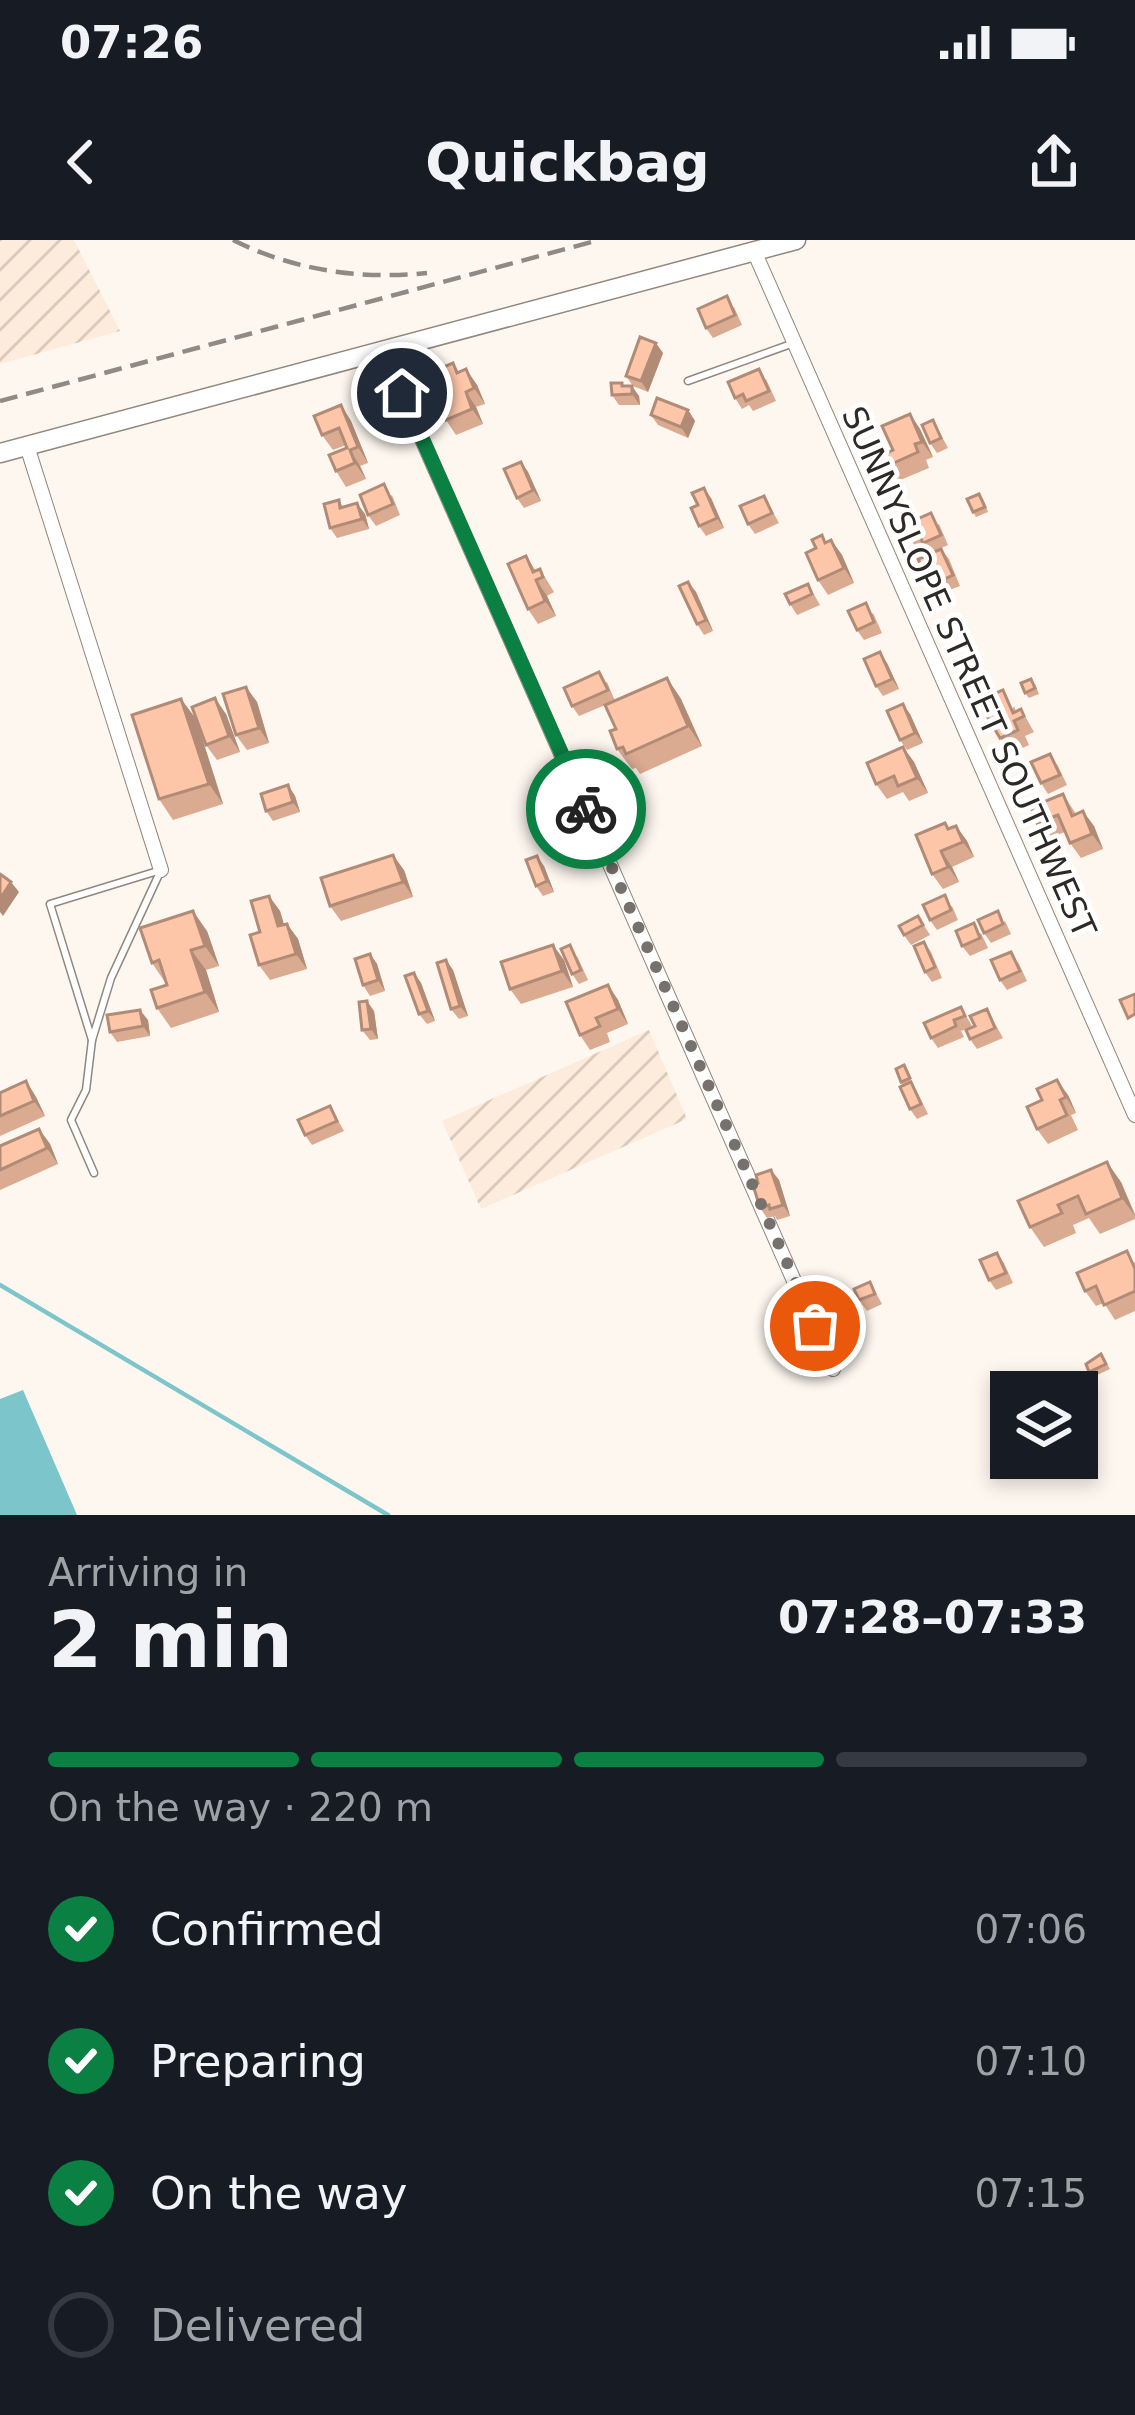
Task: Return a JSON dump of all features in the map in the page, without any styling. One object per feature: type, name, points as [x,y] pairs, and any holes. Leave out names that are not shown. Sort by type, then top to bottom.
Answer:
[{"type":"street","points":[[0,453],[796,240]]},
{"type":"street","name":"SUNNYSLOPE STREET SOUTHWEST","points":[[754,251],[1135,1115]]},
{"type":"street","points":[[383,351],[833,1369]]},
{"type":"street","points":[[27,446],[161,870]]},
{"type":"lane","points":[[688,381],[795,342]]},
{"type":"lane","points":[[92,1040],[50,904],[161,870]]},
{"type":"lane","points":[[94,1173],[71,1120],[86,1090],[92,1040],[112,978],[161,870]]},
{"type":"shaded area","points":[[0,240],[74,240],[120,331],[0,364]]},
{"type":"shaded area","points":[[649,1030],[687,1119],[481,1209],[442,1121]]},
{"type":"water","points":[[23,1390],[77,1515],[0,1515],[0,1399]]},
{"type":"building","points":[[727,296],[735,315],[706,328],[698,309]]},
{"type":"building","points":[[640,337],[656,343],[641,381],[626,376]]},
{"type":"building","points":[[453,363],[457,373],[466,369],[474,388],[466,392],[472,409],[446,420],[427,374]]},
{"type":"building","points":[[759,369],[769,391],[746,401],[743,394],[735,398],[728,382]]},
{"type":"building","points":[[611,383],[632,386],[632,394],[612,395]]},
{"type":"building","points":[[657,398],[688,410],[681,427],[651,415]]},
{"type":"building","points":[[341,405],[358,447],[350,450],[355,463],[336,471],[329,455],[347,448],[339,428],[322,435],[314,416]]},
{"type":"building","points":[[910,414],[922,442],[915,444],[918,452],[887,466],[883,455],[893,450],[882,426]]},
{"type":"building","points":[[933,420],[941,438],[930,443],[922,425]]},
{"type":"building","points":[[521,462],[533,490],[517,498],[504,469]]},
{"type":"building","points":[[384,484],[393,504],[368,515],[360,495]]},
{"type":"building","points":[[704,488],[717,518],[699,526],[691,508],[698,505],[692,493]]},
{"type":"building","points":[[979,494],[985,507],[973,512],[967,499]]},
{"type":"building","points":[[764,496],[772,513],[748,524],[740,506]]},
{"type":"building","points":[[339,500],[340,508],[357,503],[362,519],[330,528],[324,504]]},
{"type":"building","points":[[931,513],[941,535],[923,543],[920,536],[911,540],[904,525]]},
{"type":"building","points":[[822,535],[825,543],[831,540],[844,568],[818,580],[806,553],[816,548],[812,540]]},
{"type":"building","points":[[941,549],[953,575],[928,581],[918,559]]},
{"type":"building","points":[[526,556],[533,572],[540,569],[543,577],[536,580],[545,601],[528,609],[508,564]]},
{"type":"building","points":[[688,582],[706,620],[697,624],[679,586]]},
{"type":"building","points":[[808,584],[812,594],[790,604],[785,594]]},
{"type":"building","points":[[866,603],[874,622],[857,630],[848,611]]},
{"type":"building","points":[[880,652],[892,679],[876,686],[864,659]]},
{"type":"building","points":[[599,672],[608,690],[572,706],[564,688]]},
{"type":"building","points":[[667,678],[688,726],[626,754],[623,747],[617,749],[610,731],[616,729],[605,705]]},
{"type":"building","points":[[1031,679],[1035,688],[1025,693],[1021,683]]},
{"type":"building","points":[[246,687],[259,728],[236,735],[223,694]]},
{"type":"building","points":[[1003,690],[1013,713],[1021,709],[1024,716],[1014,721],[1018,730],[1000,738],[978,701]]},
{"type":"building","points":[[215,698],[229,736],[206,745],[192,707]]},
{"type":"building","points":[[181,699],[209,784],[159,799],[132,715]]},
{"type":"building","points":[[903,704],[915,733],[900,740],[887,711]]},
{"type":"building","points":[[903,747],[917,778],[898,786],[894,776],[876,784],[867,763]]},
{"type":"building","points":[[1050,754],[1060,775],[1041,783],[1031,762]]},
{"type":"building","points":[[288,785],[293,802],[266,811],[261,794]]},
{"type":"building","points":[[1063,794],[1072,816],[1083,811],[1092,834],[1070,843],[1058,815],[1037,823],[1031,807]]},
{"type":"building","points":[[945,823],[948,829],[956,826],[963,842],[941,851],[948,867],[932,874],[916,835]]},
{"type":"building","points":[[393,855],[403,882],[330,906],[321,878]]},
{"type":"building","points":[[537,856],[547,881],[536,886],[526,860]]},
{"type":"building","points":[[0,874],[11,882],[0,899]]},
{"type":"building","points":[[945,895],[951,910],[930,920],[923,905]]},
{"type":"building","points":[[269,896],[278,926],[287,924],[296,954],[259,965],[250,935],[260,932],[251,901]]},
{"type":"building","points":[[193,911],[205,946],[191,950],[205,992],[157,1008],[151,990],[167,985],[159,960],[152,963],[140,928]]},
{"type":"building","points":[[998,911],[1003,924],[984,933],[978,920]]},
{"type":"building","points":[[918,916],[923,925],[904,935],[899,926]]},
{"type":"building","points":[[974,923],[980,938],[962,946],[956,931]]},
{"type":"building","points":[[924,942],[935,967],[925,972],[914,946]]},
{"type":"building","points":[[553,945],[562,971],[510,989],[501,962]]},
{"type":"building","points":[[570,945],[581,970],[572,974],[561,949]]},
{"type":"building","points":[[1011,952],[1020,971],[1000,980],[991,960]]},
{"type":"building","points":[[370,954],[378,980],[363,985],[355,959]]},
{"type":"building","points":[[446,960],[460,1006],[451,1009],[437,963]]},
{"type":"building","points":[[414,973],[428,1011],[419,1014],[405,976]]},
{"type":"building","points":[[608,985],[618,1009],[596,1018],[600,1026],[580,1035],[566,1002]]},
{"type":"building","points":[[1135,994],[1135,1014],[1128,1018],[1120,1000]]},
{"type":"building","points":[[367,1001],[371,1029],[362,1030],[359,1002]]},
{"type":"building","points":[[961,1007],[965,1016],[954,1020],[956,1026],[931,1038],[924,1023]]},
{"type":"building","points":[[987,1009],[995,1028],[970,1039],[966,1030],[975,1026],[970,1016]]},
{"type":"building","points":[[140,1010],[143,1026],[110,1032],[107,1015]]},
{"type":"building","points":[[904,1065],[910,1078],[901,1082],[896,1069]]},
{"type":"building","points":[[1057,1080],[1066,1097],[1060,1100],[1067,1115],[1037,1129],[1027,1107],[1042,1100],[1037,1089]]},
{"type":"building","points":[[26,1081],[34,1101],[0,1116],[0,1093]]},
{"type":"building","points":[[911,1082],[921,1104],[910,1109],[900,1087]]},
{"type":"building","points":[[330,1106],[337,1121],[305,1135],[298,1120]]},
{"type":"building","points":[[39,1129],[47,1148],[0,1170],[0,1146]]},
{"type":"building","points":[[1107,1162],[1122,1198],[1086,1214],[1078,1196],[1058,1205],[1062,1213],[1030,1227],[1018,1201]]},
{"type":"building","points":[[771,1170],[783,1205],[760,1208],[753,1185],[758,1183],[756,1175]]},
{"type":"building","points":[[1127,1251],[1135,1269],[1135,1291],[1104,1305],[1096,1286],[1085,1291],[1077,1273]]},
{"type":"building","points":[[997,1253],[1006,1273],[989,1280],[980,1260]]},
{"type":"building","points":[[870,1282],[875,1294],[859,1300],[854,1289]]},
{"type":"building","points":[[1101,1354],[1106,1364],[1089,1371],[1086,1364]]},
{"type":"waterway","points":[[0,1285],[388,1515]]},
{"type":"railway","points":[[233,240],[279,259],[327,270],[427,273]]},
{"type":"railway","points":[[0,401],[599,240]]},
{"type":"way so far","points":[[586,809],[815,1326]]},
{"type":"route","points":[[402,393],[586,809]]}]
